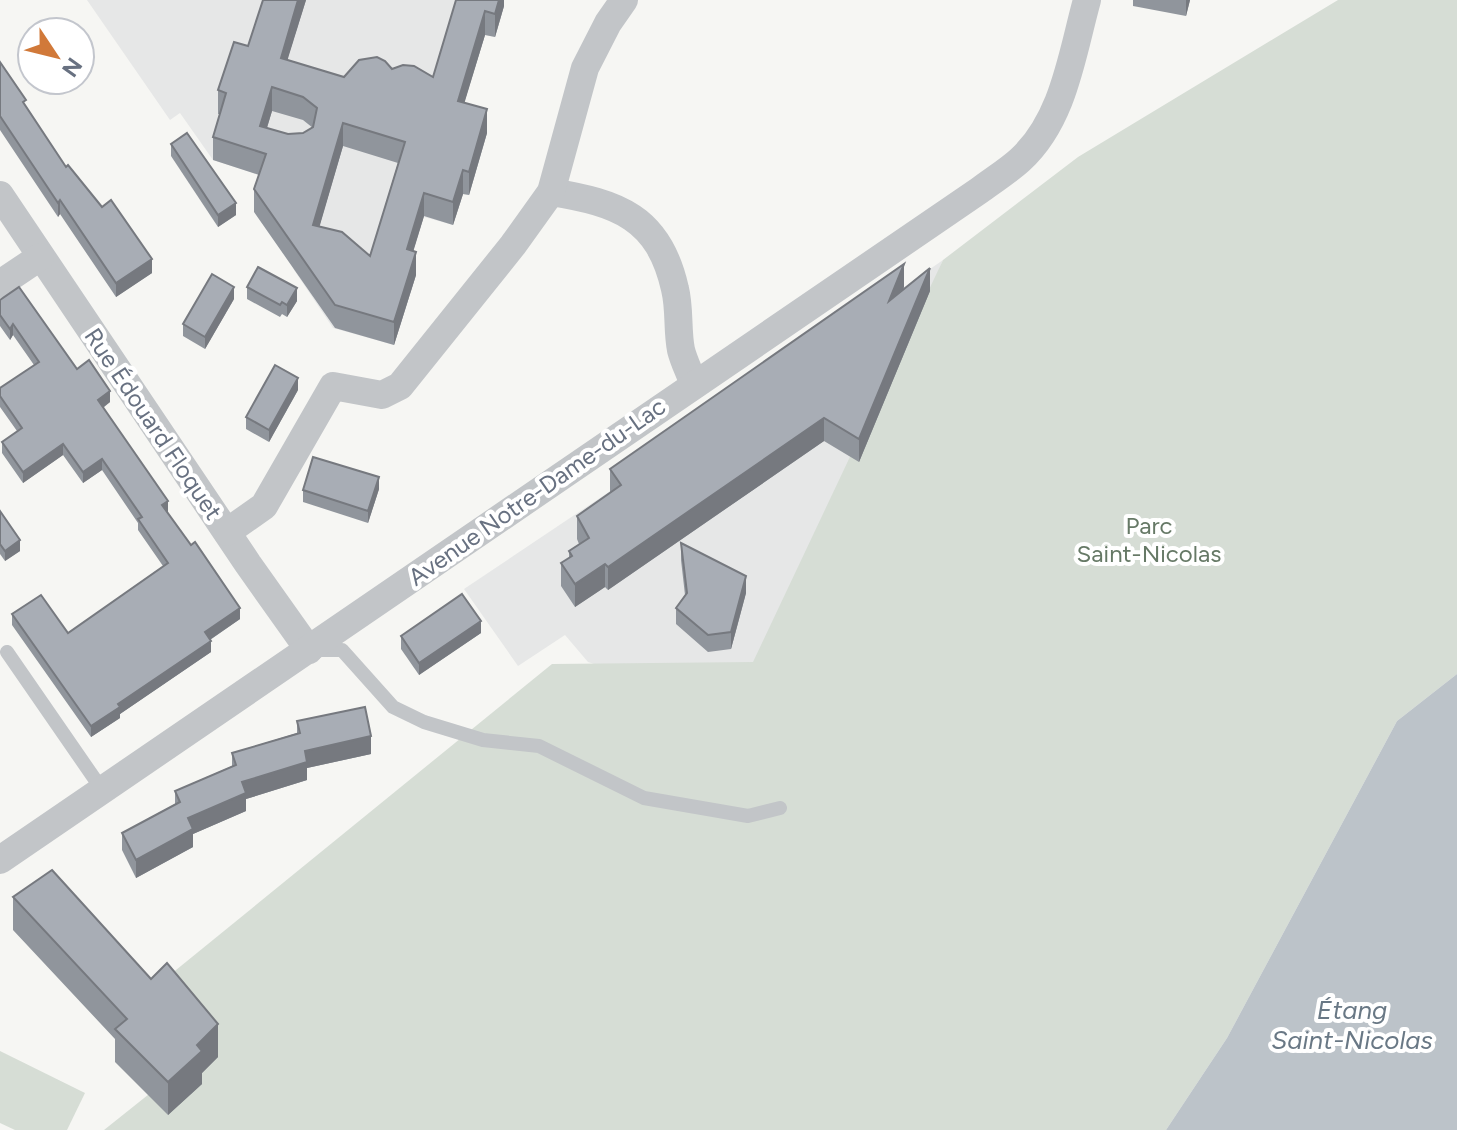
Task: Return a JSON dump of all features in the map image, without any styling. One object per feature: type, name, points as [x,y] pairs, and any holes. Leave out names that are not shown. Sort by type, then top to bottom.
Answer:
[{"type":"street","points":[[227,532],[264,506],[333,386],[382,395],[400,386],[504,258],[551,192],[585,68],[608,23],[624,0]]},
{"type":"street","name":"Avenue Notre-Dame-du-Lac","points":[[0,860],[969,198],[1021,159],[1042,134],[1057,107],[1087,0]]},
{"type":"street","points":[[551,192],[613,206],[640,223],[663,249],[676,290],[681,349],[694,385]]},
{"type":"street","name":"Rue Édouard Floquet","points":[[0,195],[309,650]]},
{"type":"street","points":[[0,284],[40,257]]},
{"type":"lane","points":[[309,650],[342,650],[393,707],[424,722],[483,740],[539,746],[644,798],[748,816],[780,808]]},
{"type":"lane","points":[[7,652],[103,791]]},
{"type":"shaded area","points":[[87,0],[485,0],[504,6],[495,37],[485,35],[458,124],[469,195],[462,194],[453,225],[424,217],[407,272],[416,275],[394,345],[333,328],[294,270],[266,177],[213,160],[180,113],[170,120]]},
{"type":"shaded area","points":[[943,260],[749,716],[588,662],[565,635],[518,666],[464,589],[655,461]]},
{"type":"green space","name":"Parc Saint-Nicolas","points":[[1338,0],[1457,0],[1457,674],[1397,721],[1227,1038],[1166,1130],[104,1130],[198,1055],[160,983],[552,664],[753,662],[943,260],[1078,157]]},
{"type":"green space","points":[[0,1051],[85,1093],[67,1130],[15,1130],[0,1123]]},
{"type":"water","name":"Étang Saint-Nicolas","points":[[1457,674],[1457,1130],[1166,1130],[1227,1038],[1397,721]]},
{"type":"building","points":[[263,0],[298,0],[281,58],[344,77],[359,60],[377,57],[392,69],[403,65],[414,66],[433,77],[456,0],[499,0],[495,14],[485,11],[458,101],[487,109],[469,172],[463,170],[453,202],[424,193],[407,249],[416,252],[394,322],[335,305],[254,189],[266,154],[213,137],[226,93],[218,90],[234,42],[248,46]],"holes":[[[272,87],[303,97],[317,108],[313,127],[303,133],[288,134],[260,126]],[[343,123],[405,142],[370,256],[342,232],[313,225]]]},
{"type":"building","points":[[0,62],[16,85],[16,96],[23,96],[26,100],[23,102],[66,167],[68,165],[102,207],[111,200],[152,259],[116,283],[0,116]]},
{"type":"building","points":[[187,133],[236,203],[218,215],[171,144]]},
{"type":"building","points":[[904,264],[889,301],[930,268],[859,439],[824,418],[608,567],[605,564],[575,584],[561,563],[572,556],[569,551],[589,538],[577,516],[621,485],[610,469]]},
{"type":"building","points":[[258,267],[297,288],[287,305],[282,302],[280,305],[247,287]]},
{"type":"building","points":[[212,274],[234,287],[205,337],[183,324]]},
{"type":"building","points":[[19,287],[77,369],[89,360],[110,391],[98,400],[168,501],[162,505],[191,545],[195,542],[240,608],[205,632],[211,641],[91,726],[12,614],[41,595],[68,633],[168,563],[138,519],[142,517],[102,459],[83,472],[63,444],[23,472],[2,442],[22,428],[0,396],[0,388],[39,362],[13,324],[10,329],[0,315],[0,300]]},
{"type":"building","points":[[275,365],[298,378],[269,430],[246,417]]},
{"type":"building","points":[[313,457],[379,477],[368,511],[303,490]]},
{"type":"building","points":[[0,511],[20,540],[5,551],[0,544]]},
{"type":"building","points":[[681,543],[746,576],[731,632],[708,635],[676,608],[687,593]]},
{"type":"building","points":[[462,594],[481,621],[419,663],[401,636]]},
{"type":"building","points":[[365,707],[371,736],[305,751],[307,762],[242,782],[246,793],[188,818],[193,829],[136,860],[122,833],[180,802],[175,791],[236,765],[232,753],[300,733],[297,721]]},
{"type":"building","points":[[52,870],[151,979],[167,963],[218,1024],[197,1045],[202,1051],[168,1082],[115,1029],[127,1019],[13,897]]}]
